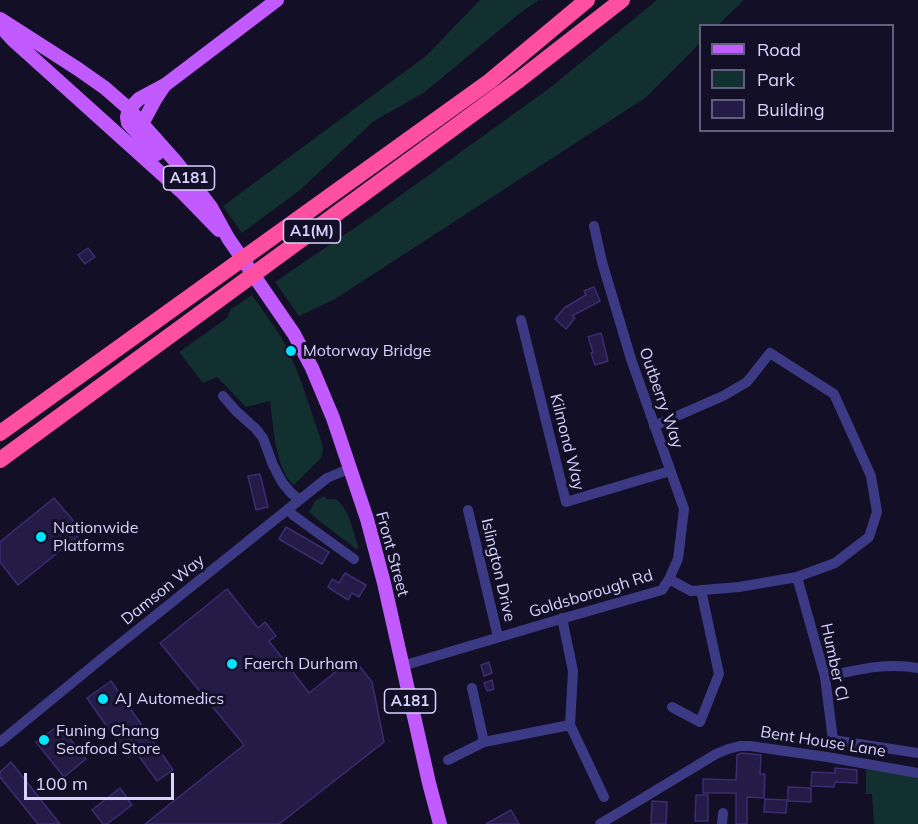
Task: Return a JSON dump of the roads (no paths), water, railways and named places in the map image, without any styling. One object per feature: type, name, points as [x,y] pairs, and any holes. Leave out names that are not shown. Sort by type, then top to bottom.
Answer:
[{"type":"highway","name":"A1(M)","points":[[0,433],[490,81],[587,0]]},
{"type":"highway","name":"A1(M)","points":[[0,460],[519,80],[622,0]]},
{"type":"main road","points":[[129,109],[145,96],[165,85],[277,0]]},
{"type":"main road","points":[[0,19],[105,88],[129,109],[138,127]]},
{"type":"main road","points":[[0,26],[183,193]]},
{"type":"main road","points":[[112,129],[125,132],[138,127],[165,85]]},
{"type":"main road","name":"A181","points":[[138,127],[168,166],[183,193],[228,238]]},
{"type":"main road","name":"A181","points":[[138,127],[177,163],[211,207],[228,238]]},
{"type":"main road","name":"Front Street","points":[[228,238],[294,334],[312,368],[333,418],[351,468],[378,560],[440,824]]},
{"type":"street","name":"Outberry Way","points":[[594,226],[628,349],[684,509],[678,560],[669,579]]},
{"type":"street","name":"Kilmond Way","points":[[521,320],[566,502],[670,471]]},
{"type":"street","name":"Goldsborough Rd","points":[[402,666],[662,590],[669,579],[691,591],[739,587],[797,577],[835,563],[869,537],[877,512],[871,476],[834,394],[770,353],[747,382],[723,396],[654,426]]},
{"type":"street","points":[[223,396],[263,438],[282,482],[300,500]]},
{"type":"street","name":"Damson Way","points":[[0,742],[327,478],[351,468]]},
{"type":"street","points":[[289,510],[354,559]]},
{"type":"street","name":"Islington Drive","points":[[468,510],[498,637]]},
{"type":"street","name":"Humber Cl","points":[[797,577],[825,677],[833,740],[918,753]]},
{"type":"street","points":[[672,707],[700,722],[720,674],[701,590]]},
{"type":"street","points":[[562,618],[573,671],[570,725],[604,797]]},
{"type":"street","points":[[825,677],[873,666],[904,665],[918,668]]},
{"type":"street","points":[[472,688],[484,742]]},
{"type":"street","points":[[448,760],[484,742],[570,725]]},
{"type":"street","name":"Bent House Lane","points":[[600,824],[716,754],[740,746],[827,757],[918,773]]},
{"type":"place","name":"Motorway Bridge","points":[[291,351]]},
{"type":"place","name":"Nationwide Platforms","points":[[41,537]]},
{"type":"place","name":"Faerch Durham","points":[[232,664]]},
{"type":"place","name":"AJ Automedics","points":[[103,699]]},
{"type":"place","name":"Funing Chang Seafood Store","points":[[44,740]]}]
